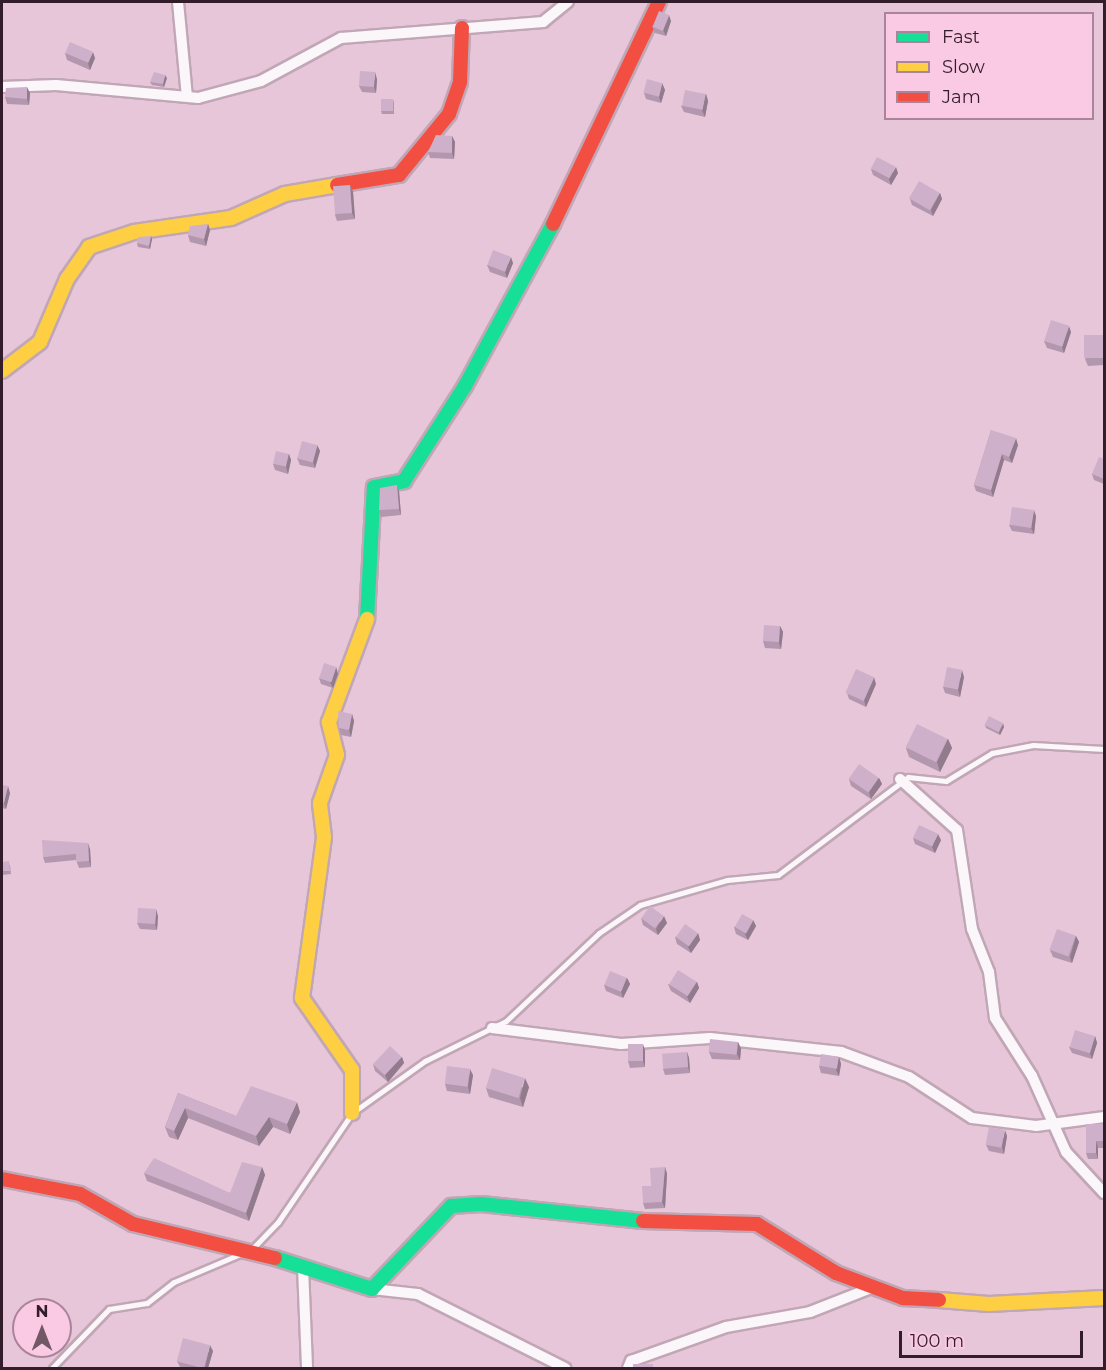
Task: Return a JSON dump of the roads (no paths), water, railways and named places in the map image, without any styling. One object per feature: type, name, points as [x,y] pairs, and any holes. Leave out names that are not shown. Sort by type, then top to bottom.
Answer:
[{"type":"street","points":[[177,2],[187,97]]},
{"type":"street","points":[[2,87],[56,85],[187,97],[224,94],[261,81],[341,38],[543,22],[568,2]]},
{"type":"street","points":[[352,1113],[352,1070],[302,998],[324,837],[320,803],[337,755],[329,722],[368,624],[374,487],[404,481],[465,386],[573,186],[659,2]]},
{"type":"street","points":[[2,371],[40,342],[67,279],[89,247],[134,231],[231,218],[285,194],[399,175],[449,114],[460,81],[462,28]]},
{"type":"street","points":[[900,779],[957,831],[972,929],[988,972],[995,1018],[1032,1076],[1050,1125],[1066,1152],[1104,1193]]},
{"type":"street","points":[[492,1028],[621,1044],[710,1038],[841,1052],[909,1077],[972,1118],[1050,1125],[1104,1117]]},
{"type":"street","points":[[2,1179],[80,1194],[134,1224],[251,1250],[372,1289],[418,1294],[565,1368]]},
{"type":"street","points":[[372,1289],[451,1206],[481,1204],[616,1220],[757,1224],[871,1288],[914,1299],[980,1304],[1104,1298]]},
{"type":"street","points":[[303,1267],[307,1368]]},
{"type":"street","points":[[628,1368],[631,1361],[726,1327],[810,1312],[871,1288]]},
{"type":"lane","points":[[52,1368],[109,1309],[147,1303],[174,1282],[251,1250],[278,1222],[352,1113],[425,1061],[492,1028],[599,933],[640,905],[727,880],[778,875],[871,810],[900,779],[946,781],[992,753],[1013,748],[1104,749]]}]
